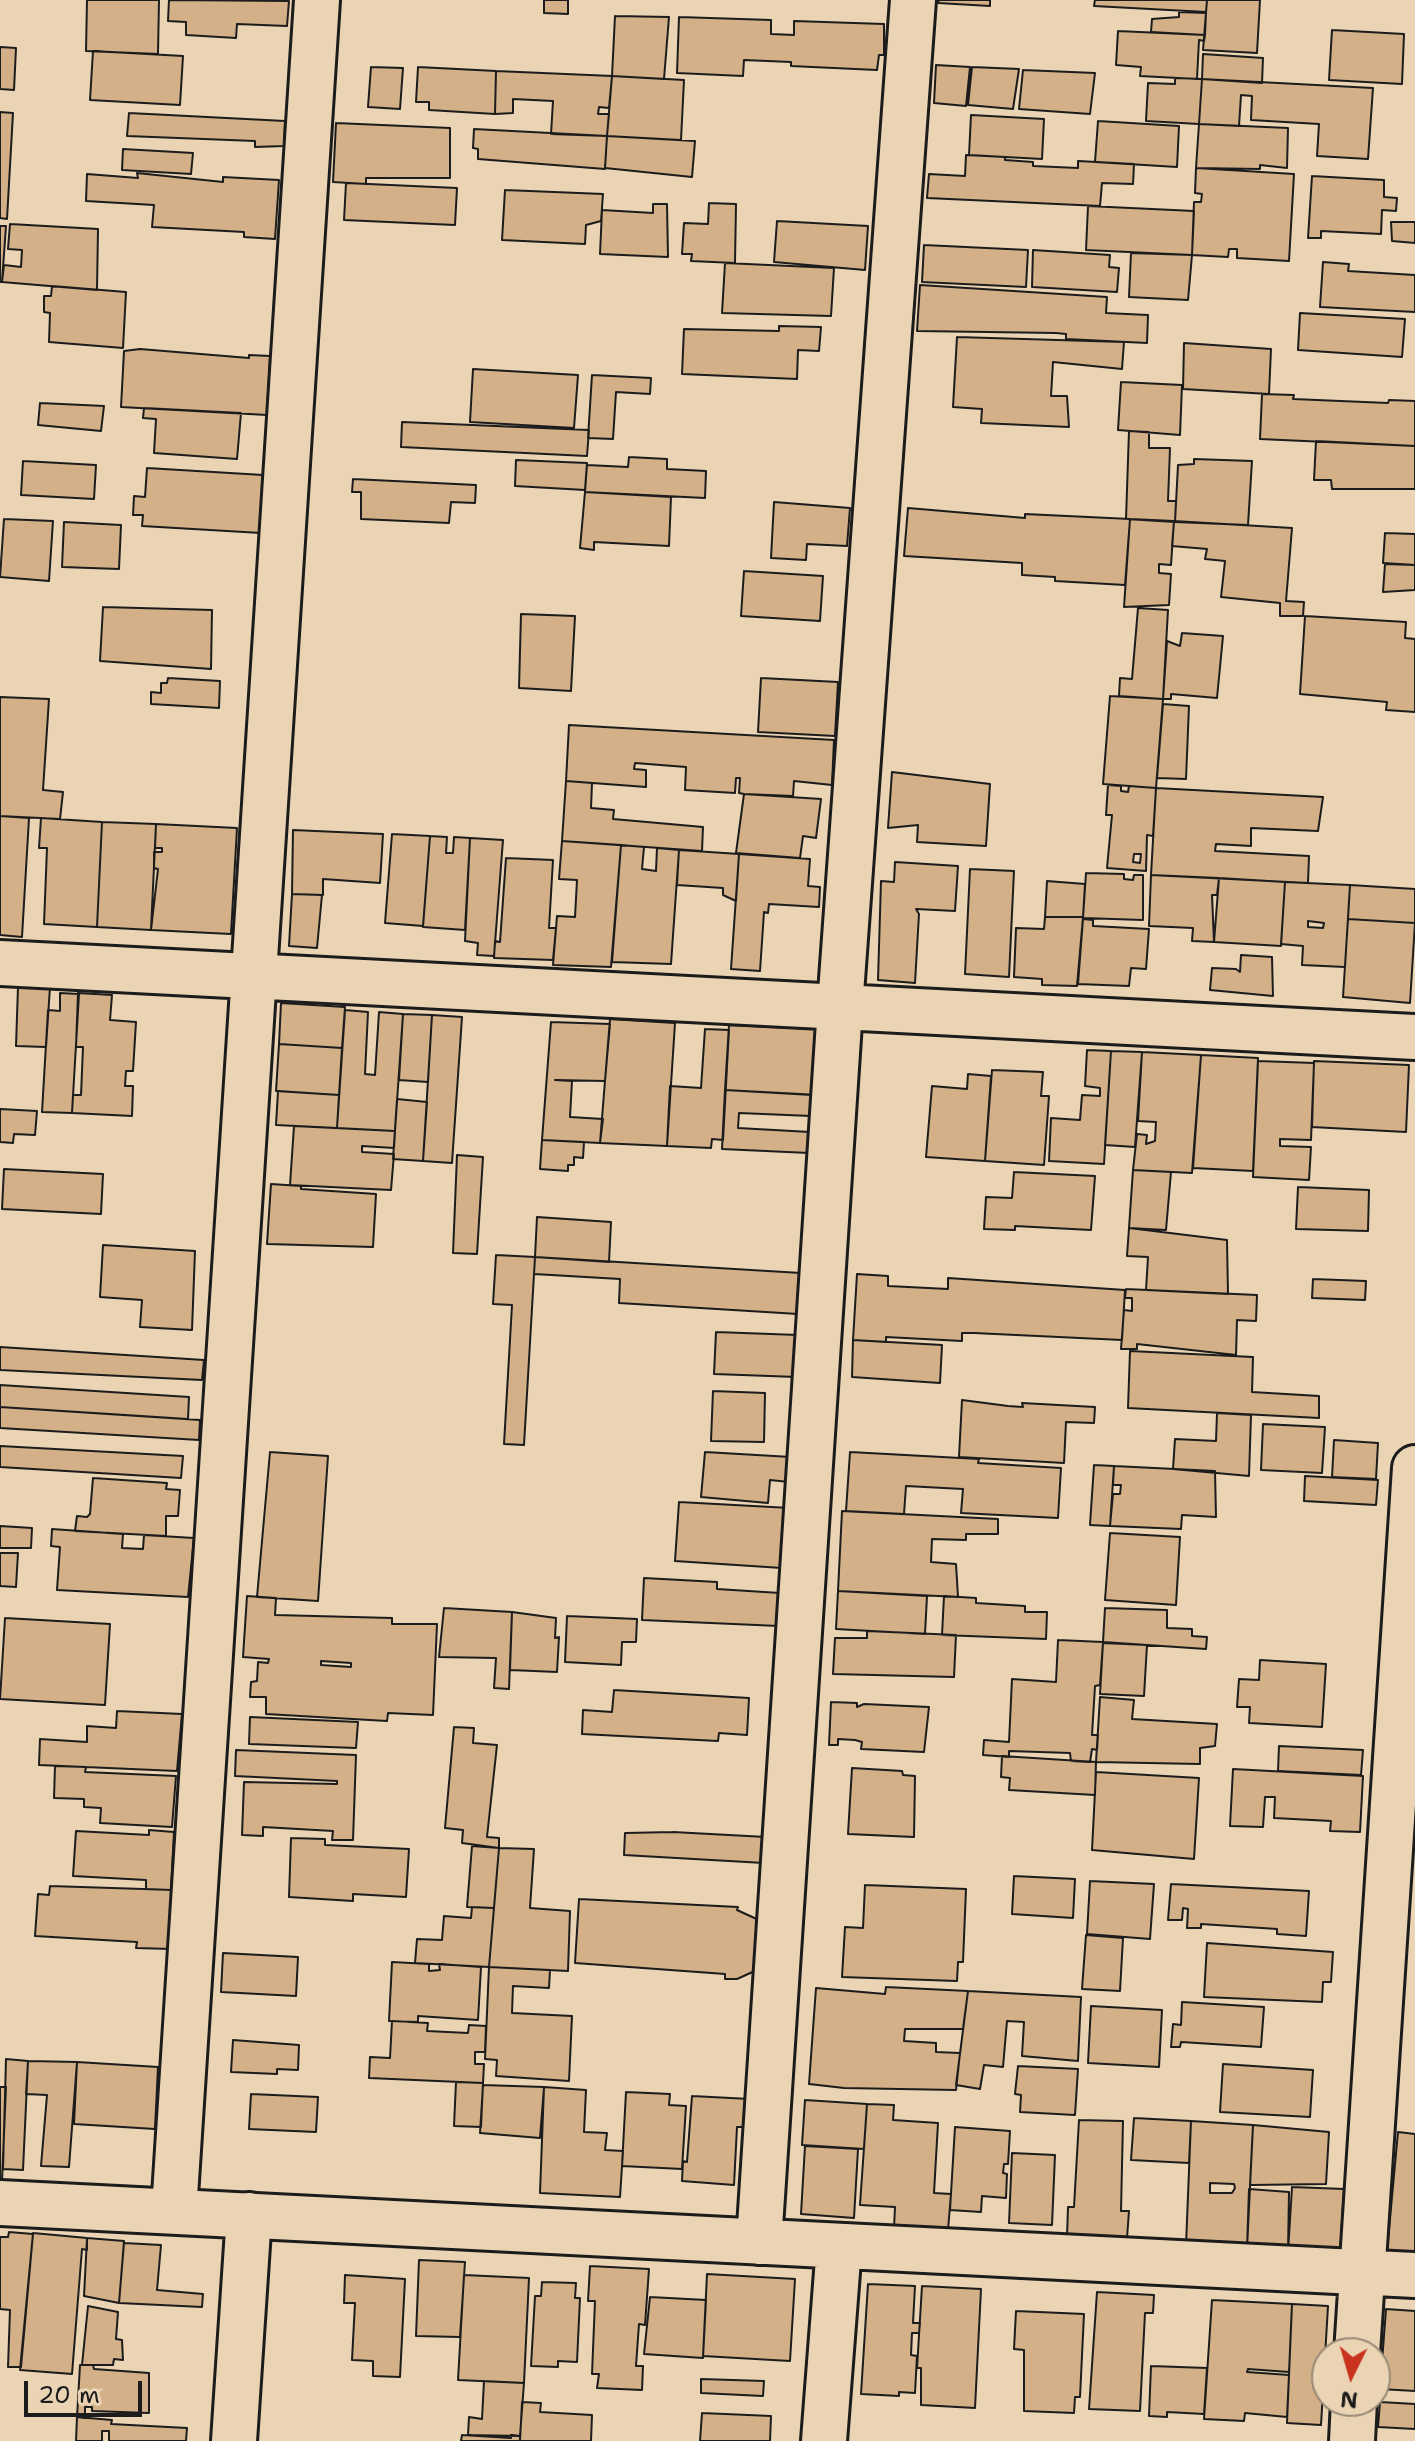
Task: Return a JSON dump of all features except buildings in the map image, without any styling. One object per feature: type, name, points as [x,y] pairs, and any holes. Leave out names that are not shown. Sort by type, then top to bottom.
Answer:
[{"type":"street","points":[[174,2211],[317,0]]},
{"type":"street","points":[[759,2242],[840,1007],[913,0]]},
{"type":"street","points":[[0,963],[1415,1037]]},
{"type":"street","points":[[1358,2337],[1415,1468]]},
{"type":"street","points":[[0,2203],[1415,2275]]},
{"type":"street","points":[[234,2441],[249,2215]]},
{"type":"street","points":[[824,2441],[839,2246]]},
{"type":"street","points":[[1352,2441],[1353,2417]]}]
